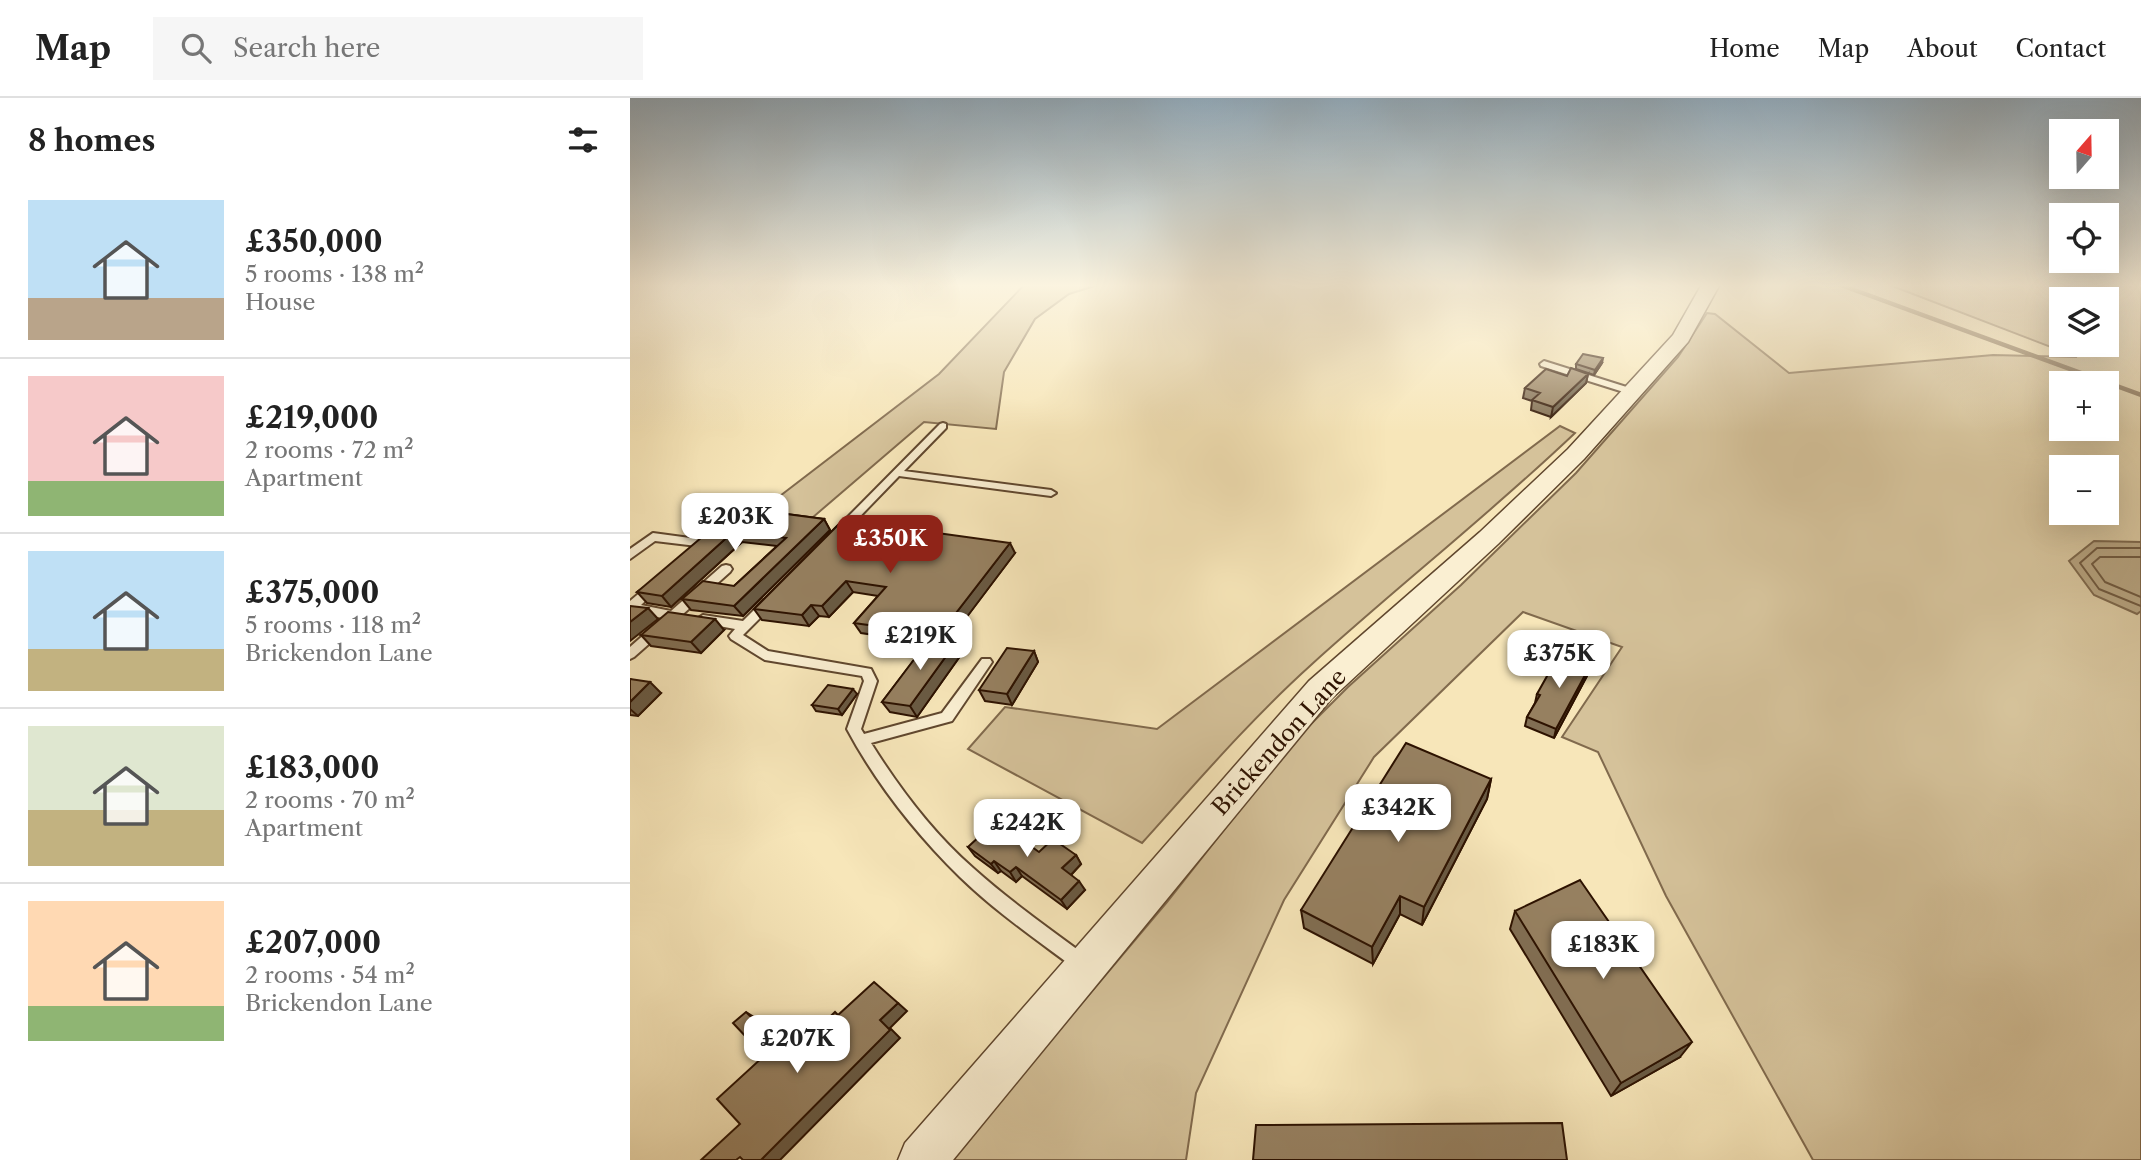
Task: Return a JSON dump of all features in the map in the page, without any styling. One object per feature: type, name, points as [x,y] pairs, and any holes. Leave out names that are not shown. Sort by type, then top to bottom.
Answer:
[{"type":"street","name":"Brickendon Lane","points":[[922,1160],[1320,690],[1489,538],[1576,454],[1683,334]]},
{"type":"lane","points":[[1544,364],[1633,392]]},
{"type":"lane","points":[[830,540],[943,426]]},
{"type":"lane","points":[[896,473],[1051,493]]},
{"type":"lane","points":[[630,555],[653,537],[705,544],[695,553]]},
{"type":"lane","points":[[630,654],[726,569]]},
{"type":"lane","points":[[630,608],[665,578]]},
{"type":"lane","points":[[774,597],[735,636],[765,655],[866,672],[871,681],[854,729],[885,778],[926,830],[966,872],[1015,914],[1087,967]]},
{"type":"lane","points":[[630,608],[746,626]]},
{"type":"lane","points":[[862,740],[947,717],[986,662]]},
{"type":"shaded area","points":[[978,334],[1026,334],[1004,372],[996,429],[924,422],[812,518],[759,512],[939,374]]},
{"type":"shaded area","points":[[1693,334],[1740,334],[1789,373],[1993,355],[2119,357],[2119,334],[2141,334],[2141,1160],[1813,1160],[1666,896],[1598,752],[1562,737],[1622,647],[1523,612],[1374,757],[1284,900],[1196,1093],[1186,1160],[950,1160],[1167,902],[1294,741],[1576,473],[1678,357]]},
{"type":"shaded area","points":[[2016,334],[2049,334],[2049,346]]},
{"type":"shaded area","points":[[1560,426],[1575,433],[1288,686],[1142,843],[968,749],[1005,707],[1157,729]]},
{"type":"water","points":[[2094,541],[2141,542],[2141,611],[2137,614],[2094,595],[2069,561]]},
{"type":"building","points":[[1583,354],[1603,358],[1595,370],[1576,364]]},
{"type":"building","points":[[1571,368],[1588,374],[1553,407],[1532,400],[1540,393],[1525,388],[1546,369],[1567,376]]},
{"type":"building","points":[[747,499],[756,510],[824,519],[734,606],[682,599],[703,581],[734,586],[786,538],[734,531],[662,596],[637,592]]},
{"type":"building","points":[[843,520],[1010,543],[939,635],[854,623],[886,587],[846,581],[822,606],[811,605],[802,615],[754,609]]},
{"type":"building","points":[[630,606],[648,608],[630,622]]},
{"type":"building","points":[[668,612],[715,619],[691,642],[641,635]]},
{"type":"building","points":[[931,637],[957,641],[910,706],[882,702]]},
{"type":"building","points":[[1007,648],[1034,651],[1007,694],[979,690]]},
{"type":"building","points":[[1560,653],[1591,664],[1556,729],[1527,717]]},
{"type":"building","points":[[630,679],[650,682],[630,702]]},
{"type":"building","points":[[828,685],[853,689],[838,709],[812,705]]},
{"type":"building","points":[[1406,743],[1491,779],[1424,907],[1400,896],[1372,947],[1301,910]]},
{"type":"building","points":[[996,821],[1039,852],[1053,839],[1076,855],[1062,868],[1079,881],[1061,900],[1016,867],[1010,872],[994,861],[991,864],[968,847]]},
{"type":"building","points":[[1580,880],[1692,1042],[1621,1083],[1515,911]]},
{"type":"building","points":[[874,982],[898,1003],[880,1020],[890,1030],[761,1160],[743,1160],[740,1157],[736,1160],[701,1160],[740,1124],[717,1099],[764,1056],[733,1023],[746,1012],[790,1055],[835,1012],[838,1015]]},
{"type":"building","points":[[1562,1123],[1567,1160],[1253,1160],[1256,1125]]},
{"type":"waterway","points":[[1973,334],[2141,395]]}]
